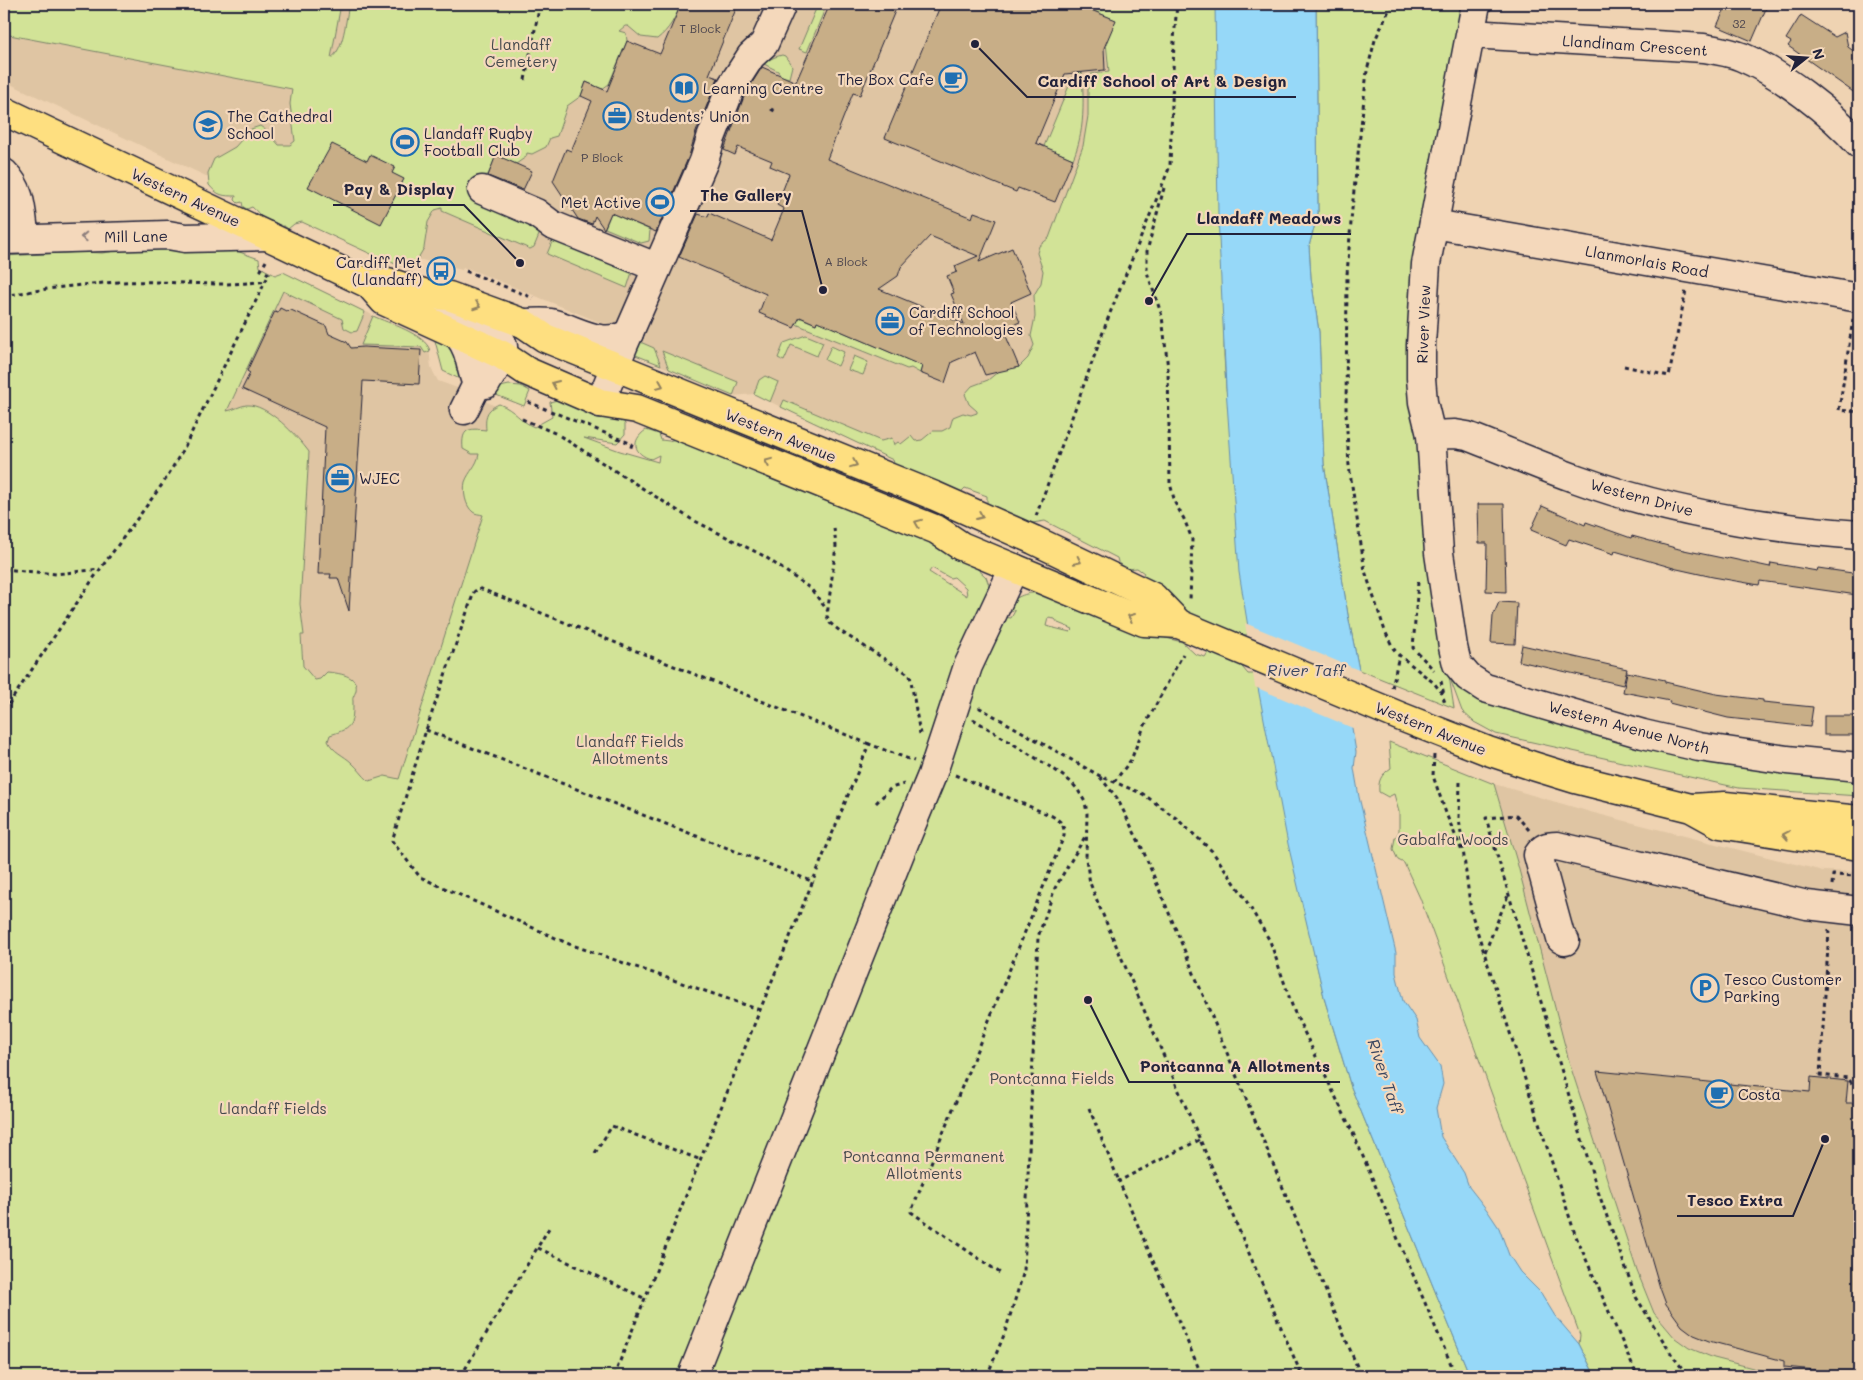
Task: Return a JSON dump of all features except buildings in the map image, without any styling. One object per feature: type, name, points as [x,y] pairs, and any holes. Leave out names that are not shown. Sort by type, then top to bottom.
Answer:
[{"type":"highway","name":"Western Avenue","points":[[4,111],[267,248],[369,284],[388,282],[430,295],[449,296],[523,323],[545,338],[935,496],[1034,540],[1184,612],[1239,650],[1399,716],[1488,751],[1533,766],[1691,808],[1720,824],[1859,846]]},
{"type":"highway","name":"Western Avenue","points":[[369,284],[384,301],[502,356],[526,371],[600,403],[637,409],[937,530],[961,546],[1144,622],[1184,612]]},
{"type":"highway","name":"Western Avenue","points":[[1691,808],[1726,806],[1859,820]]},
{"type":"street","points":[[600,403],[700,169],[731,87],[751,56],[764,44],[782,4]]},
{"type":"street","name":"River View","points":[[1452,648],[1439,553],[1431,435],[1423,402],[1421,345],[1426,264],[1476,4]]},
{"type":"street","name":"Llandinam Crescent","points":[[1471,34],[1704,48],[1725,52],[1742,57],[1776,76],[1841,125],[1859,144]]},
{"type":"street","points":[[4,173],[17,190],[14,240]]},
{"type":"street","points":[[482,190],[536,213],[552,225],[646,263],[656,269]]},
{"type":"street","name":"Llanmorlais Road","points":[[1434,224],[1856,308]]},
{"type":"street","name":"Mill Lane","points":[[14,240],[168,235],[267,248]]},
{"type":"street","points":[[430,295],[446,315],[502,341],[504,349],[502,356],[486,384],[477,384]]},
{"type":"street","points":[[523,323],[550,323],[600,339],[617,339],[629,333]]},
{"type":"street","points":[[459,336],[469,353],[473,376],[477,384]]},
{"type":"street","points":[[464,410],[477,384]]},
{"type":"street","name":"Western Drive","points":[[1431,435],[1455,434],[1467,436],[1577,479],[1670,506],[1738,521],[1782,528],[1859,535]]},
{"type":"street","points":[[692,1376],[920,805],[973,654],[1014,568]]},
{"type":"street","name":"Western Avenue North","points":[[1452,648],[1458,664],[1468,677],[1485,688],[1643,734],[1699,747],[1859,768]]},
{"type":"street","points":[[1565,941],[1561,939],[1539,861],[1538,855],[1547,846],[1557,846],[1807,905],[1859,911]]},
{"type":"path","points":[[525,80],[540,4]]},
{"type":"path","points":[[1176,4],[1171,159],[1147,252],[1147,272],[1164,325],[1168,369],[1170,483],[1175,502],[1192,539],[1184,612]]},
{"type":"path","points":[[1392,4],[1371,52],[1361,117],[1347,275],[1346,413],[1349,466],[1365,570],[1385,632],[1399,655],[1434,683],[1441,692],[1446,705],[1440,677],[1413,648],[1418,580]]},
{"type":"path","points":[[771,109],[776,112]]},
{"type":"path","points":[[1035,522],[1110,313],[1168,173]]},
{"type":"path","points":[[4,711],[46,647],[129,532],[174,465],[270,274],[261,270],[267,248]]},
{"type":"path","points":[[466,271],[536,300]]},
{"type":"path","points":[[4,296],[38,290],[121,282],[242,284],[266,281]]},
{"type":"path","points":[[1624,366],[1669,376],[1686,289]]},
{"type":"path","points":[[1856,308],[1839,410],[1859,412]]},
{"type":"path","points":[[528,402],[632,444],[630,450]]},
{"type":"path","points":[[522,419],[558,435],[691,519],[764,556],[811,589],[828,611]]},
{"type":"path","points":[[834,528],[836,546],[827,616],[830,623],[910,675],[921,737]]},
{"type":"path","points":[[4,569],[56,574],[101,569]]},
{"type":"path","points":[[760,1010],[569,944],[420,877],[392,841],[426,730],[474,592],[479,588],[897,755],[934,767],[1052,816],[1062,822],[1064,836],[911,1212],[1000,1273]]},
{"type":"path","points":[[1114,782],[1131,760],[1143,729],[1183,654]]},
{"type":"path","points":[[1392,688],[1399,655]]},
{"type":"path","points":[[954,707],[974,714],[980,708],[1100,776],[1143,794],[1176,818],[1212,850],[1241,892],[1270,941],[1294,1011],[1353,1133],[1456,1376]]},
{"type":"path","points":[[954,707],[1071,782],[1085,802],[1087,813],[1086,859],[1090,884],[1198,1140],[1302,1376]]},
{"type":"path","points":[[426,730],[814,882]]},
{"type":"path","points":[[614,1376],[760,1010],[870,744]]},
{"type":"path","points":[[1434,755],[1433,776],[1447,816],[1465,857]]},
{"type":"path","points":[[1100,776],[1117,798],[1142,848],[1361,1376]]},
{"type":"path","points":[[1460,782],[1459,818],[1471,912],[1575,1234],[1637,1376]]},
{"type":"path","points":[[1542,849],[1528,828],[1516,815],[1486,818],[1596,1186],[1636,1297],[1672,1355],[1688,1376]]},
{"type":"path","points":[[986,1376],[1004,1335],[1024,1271],[1038,937],[1056,888],[1086,834]]},
{"type":"path","points":[[1832,891],[1833,875],[1859,876]]},
{"type":"path","points":[[1485,953],[1509,893]]},
{"type":"path","points":[[1829,930],[1820,1075],[1848,1078],[1859,1093]]},
{"type":"path","points":[[1089,1108],[1202,1376]]},
{"type":"path","points":[[595,1153],[612,1126],[701,1160]]},
{"type":"path","points":[[1119,1181],[1198,1140]]},
{"type":"path","points":[[461,1376],[549,1228]]},
{"type":"path","points":[[538,1248],[646,1299]]},
{"type":"shaded area","name":"The Cathedral School","points":[[4,4],[368,4],[282,212],[4,81]]},
{"type":"shaded area","points":[[651,4],[1144,4],[1037,390],[900,464],[754,394],[733,396],[633,354],[638,341],[604,324],[467,268],[462,270],[422,260],[384,260],[423,175],[529,108]]},
{"type":"shaded area","points":[[290,275],[422,339],[429,347],[431,368],[438,381],[460,389],[518,417],[501,462],[378,848],[310,794],[300,604],[309,452],[227,412]]},
{"type":"shaded area","points":[[1494,784],[1594,813],[1823,871],[1859,872],[1859,1376],[1784,1376],[1714,1358],[1688,1348],[1675,1338],[1654,1313],[1637,1271],[1570,1065],[1517,862]]},
{"type":"green space","name":"Llandaff Cemetery","points":[[4,4],[341,4],[331,58],[342,41],[349,4],[681,4],[672,23],[657,39],[641,37],[628,26],[619,31],[626,33],[627,41],[609,84],[602,89],[586,82],[581,96],[567,106],[557,136],[550,138],[546,147],[532,154],[527,153],[526,157],[516,164],[496,156],[488,175],[480,176],[474,182],[541,230],[534,247],[530,249],[442,211],[442,208],[435,210],[428,222],[424,248],[414,265],[398,265],[385,257],[384,260],[302,222],[294,224],[288,229],[284,226],[273,226],[266,222],[252,207],[247,209],[243,207],[242,202],[238,203],[235,200],[236,196],[221,195],[209,185],[208,173],[214,159],[235,147],[251,129],[260,126],[279,145],[290,145],[295,141],[290,104],[292,89],[4,34]]},
{"type":"green space","points":[[818,4],[827,4],[807,52],[799,49]]},
{"type":"green space","points":[[1078,4],[1226,4],[1224,355],[1226,388],[1256,586],[1247,635],[1222,631],[1217,624],[1208,622],[1204,618],[1198,620],[1192,614],[1176,609],[1138,584],[1144,573],[1137,568],[1127,569],[1118,562],[1117,558],[1045,521],[1026,524],[987,507],[987,496],[965,488],[960,493],[896,470],[893,460],[781,407],[784,400],[881,441],[892,438],[894,445],[898,442],[901,444],[911,436],[915,441],[922,440],[933,431],[942,431],[950,427],[953,417],[963,413],[971,415],[977,413],[969,404],[965,394],[972,386],[988,380],[999,371],[1019,367],[1028,358],[1034,345],[1031,336],[1035,317],[1034,295],[1041,283],[1043,271],[1037,253],[1039,246],[1049,238],[1083,146],[1088,116],[1088,79],[1091,74],[1109,72],[1106,42],[1115,20]]},
{"type":"green space","points":[[1316,4],[1465,4],[1411,408],[1412,417],[1419,432],[1464,660],[1579,726],[1586,735],[1600,734],[1859,773],[1859,796],[1739,788],[1496,734],[1474,722],[1462,711],[1449,676],[1454,708],[1359,670],[1348,615],[1324,464],[1319,332],[1311,278],[1309,246],[1318,213]]},
{"type":"green space","points":[[782,55],[785,56],[792,66],[789,78],[781,76],[778,71],[762,63]]},
{"type":"green space","points":[[1081,57],[1082,122],[1073,159],[1059,153],[1042,151]]},
{"type":"green space","points":[[611,213],[650,230],[649,241],[641,243],[605,228]]},
{"type":"green space","points":[[554,237],[633,269],[627,288],[547,254]]},
{"type":"green space","points":[[136,248],[231,249],[259,259],[260,267],[275,275],[283,272],[365,312],[357,331],[352,332],[344,328],[342,319],[283,291],[227,411],[246,405],[263,409],[290,430],[309,452],[300,604],[304,635],[301,635],[303,666],[315,680],[320,679],[327,672],[346,676],[354,681],[356,690],[353,698],[352,720],[343,730],[330,735],[328,741],[333,748],[349,760],[369,781],[385,776],[399,779],[483,515],[473,512],[465,498],[465,482],[477,462],[479,454],[472,454],[463,449],[463,437],[467,431],[475,429],[486,430],[487,414],[499,404],[534,427],[552,417],[550,402],[557,400],[558,397],[621,417],[625,424],[625,434],[617,443],[584,438],[620,451],[658,462],[659,455],[651,459],[645,457],[636,447],[638,438],[646,430],[659,434],[661,440],[669,441],[675,439],[825,490],[968,560],[986,577],[989,585],[988,594],[1004,617],[1011,618],[1015,611],[1007,609],[1018,597],[1043,592],[1162,637],[1182,642],[1195,654],[1205,657],[1209,651],[1237,661],[1248,674],[1262,674],[1301,896],[1325,1001],[1351,1087],[1470,1376],[4,1376],[4,256],[83,252],[102,253]],"holes":[[[932,568],[950,578],[954,577],[966,588],[967,596],[929,572]],[[1048,618],[1055,619],[1058,623],[1073,629],[1070,632],[1046,626]]]},
{"type":"green space","points":[[373,316],[414,334],[422,339],[430,351],[425,353],[421,347],[361,345]]},
{"type":"green space","points":[[799,317],[816,324],[817,321],[906,359],[926,356],[920,373],[796,324]]},
{"type":"green space","points":[[806,335],[823,342],[817,356],[791,345],[784,361],[778,358],[784,343]]},
{"type":"green space","points":[[434,337],[457,346],[464,381],[443,371]]},
{"type":"green space","points":[[638,341],[654,348],[661,365],[633,354]]},
{"type":"green space","points":[[831,346],[844,352],[838,366],[825,360]]},
{"type":"green space","points":[[662,351],[738,382],[733,396],[669,369]]},
{"type":"green space","points":[[854,356],[868,362],[863,375],[848,370]]},
{"type":"green space","points":[[765,376],[778,382],[770,402],[754,394],[759,380]]},
{"type":"green space","points":[[509,385],[521,386],[530,391],[524,406],[491,393],[496,388]]},
{"type":"green space","name":"Gabalfa Woods","points":[[1389,742],[1494,784],[1517,862],[1570,1065],[1637,1271],[1654,1313],[1675,1338],[1689,1348],[1714,1358],[1784,1376],[1595,1376],[1579,1344],[1580,1335],[1420,898],[1404,863],[1398,860],[1393,849],[1395,838],[1399,832],[1399,812],[1394,794],[1388,797],[1379,792],[1381,778],[1391,768]]},
{"type":"water","name":"River Taff","points":[[1215,4],[1316,4],[1318,213],[1309,246],[1311,278],[1319,332],[1324,464],[1348,615],[1359,670],[1357,707],[1352,728],[1356,752],[1354,768],[1359,797],[1396,953],[1396,973],[1403,1001],[1416,1020],[1420,1038],[1440,1066],[1443,1084],[1436,1108],[1441,1137],[1464,1173],[1469,1187],[1499,1228],[1509,1255],[1520,1272],[1541,1293],[1555,1316],[1579,1344],[1595,1376],[1470,1376],[1351,1087],[1325,1001],[1288,844],[1258,688],[1239,572],[1226,388],[1218,215]]},
{"type":"pier","points":[[1245,623],[1361,671],[1360,708],[1355,729],[1255,687]]},
{"type":"place","name":"Cardiff School of Art & Design","points":[[975,44]]},
{"type":"place","name":"The Box Cafe","points":[[953,79]]},
{"type":"place","name":"Learning Centre","points":[[684,88]]},
{"type":"place","name":"Students’ Union","points":[[617,116]]},
{"type":"place","name":"The Cathedral School","points":[[208,125]]},
{"type":"place","name":"Llandaff Rugby Football Club","points":[[405,142]]},
{"type":"place","name":"Met Active","points":[[660,202]]},
{"type":"place","name":"Pay & Display","points":[[520,263]]},
{"type":"place","name":"Cardiff Met (Llandaff)","points":[[441,271]]},
{"type":"place","name":"The Gallery","points":[[823,290]]},
{"type":"place","name":"Llandaff Meadows","points":[[1149,301]]},
{"type":"place","name":"Cardiff School of Technologies","points":[[890,321]]},
{"type":"place","name":"WJEC","points":[[340,478]]},
{"type":"place","name":"Tesco Customer Parking","points":[[1705,988]]},
{"type":"place","name":"Pontcanna A Allotments","points":[[1088,1000]]},
{"type":"place","name":"Costa","points":[[1719,1094]]},
{"type":"place","name":"Tesco Extra","points":[[1825,1139]]},
{"type":"park label","name":"Llandaff Fields Allotments","points":[[630,750]]},
{"type":"park label","name":"Pontcanna Fields","points":[[1052,1078]]},
{"type":"park label","name":"Llandaff Fields","points":[[273,1108]]},
{"type":"park label","name":"Pontcanna Permanent Allotments","points":[[924,1164]]}]
